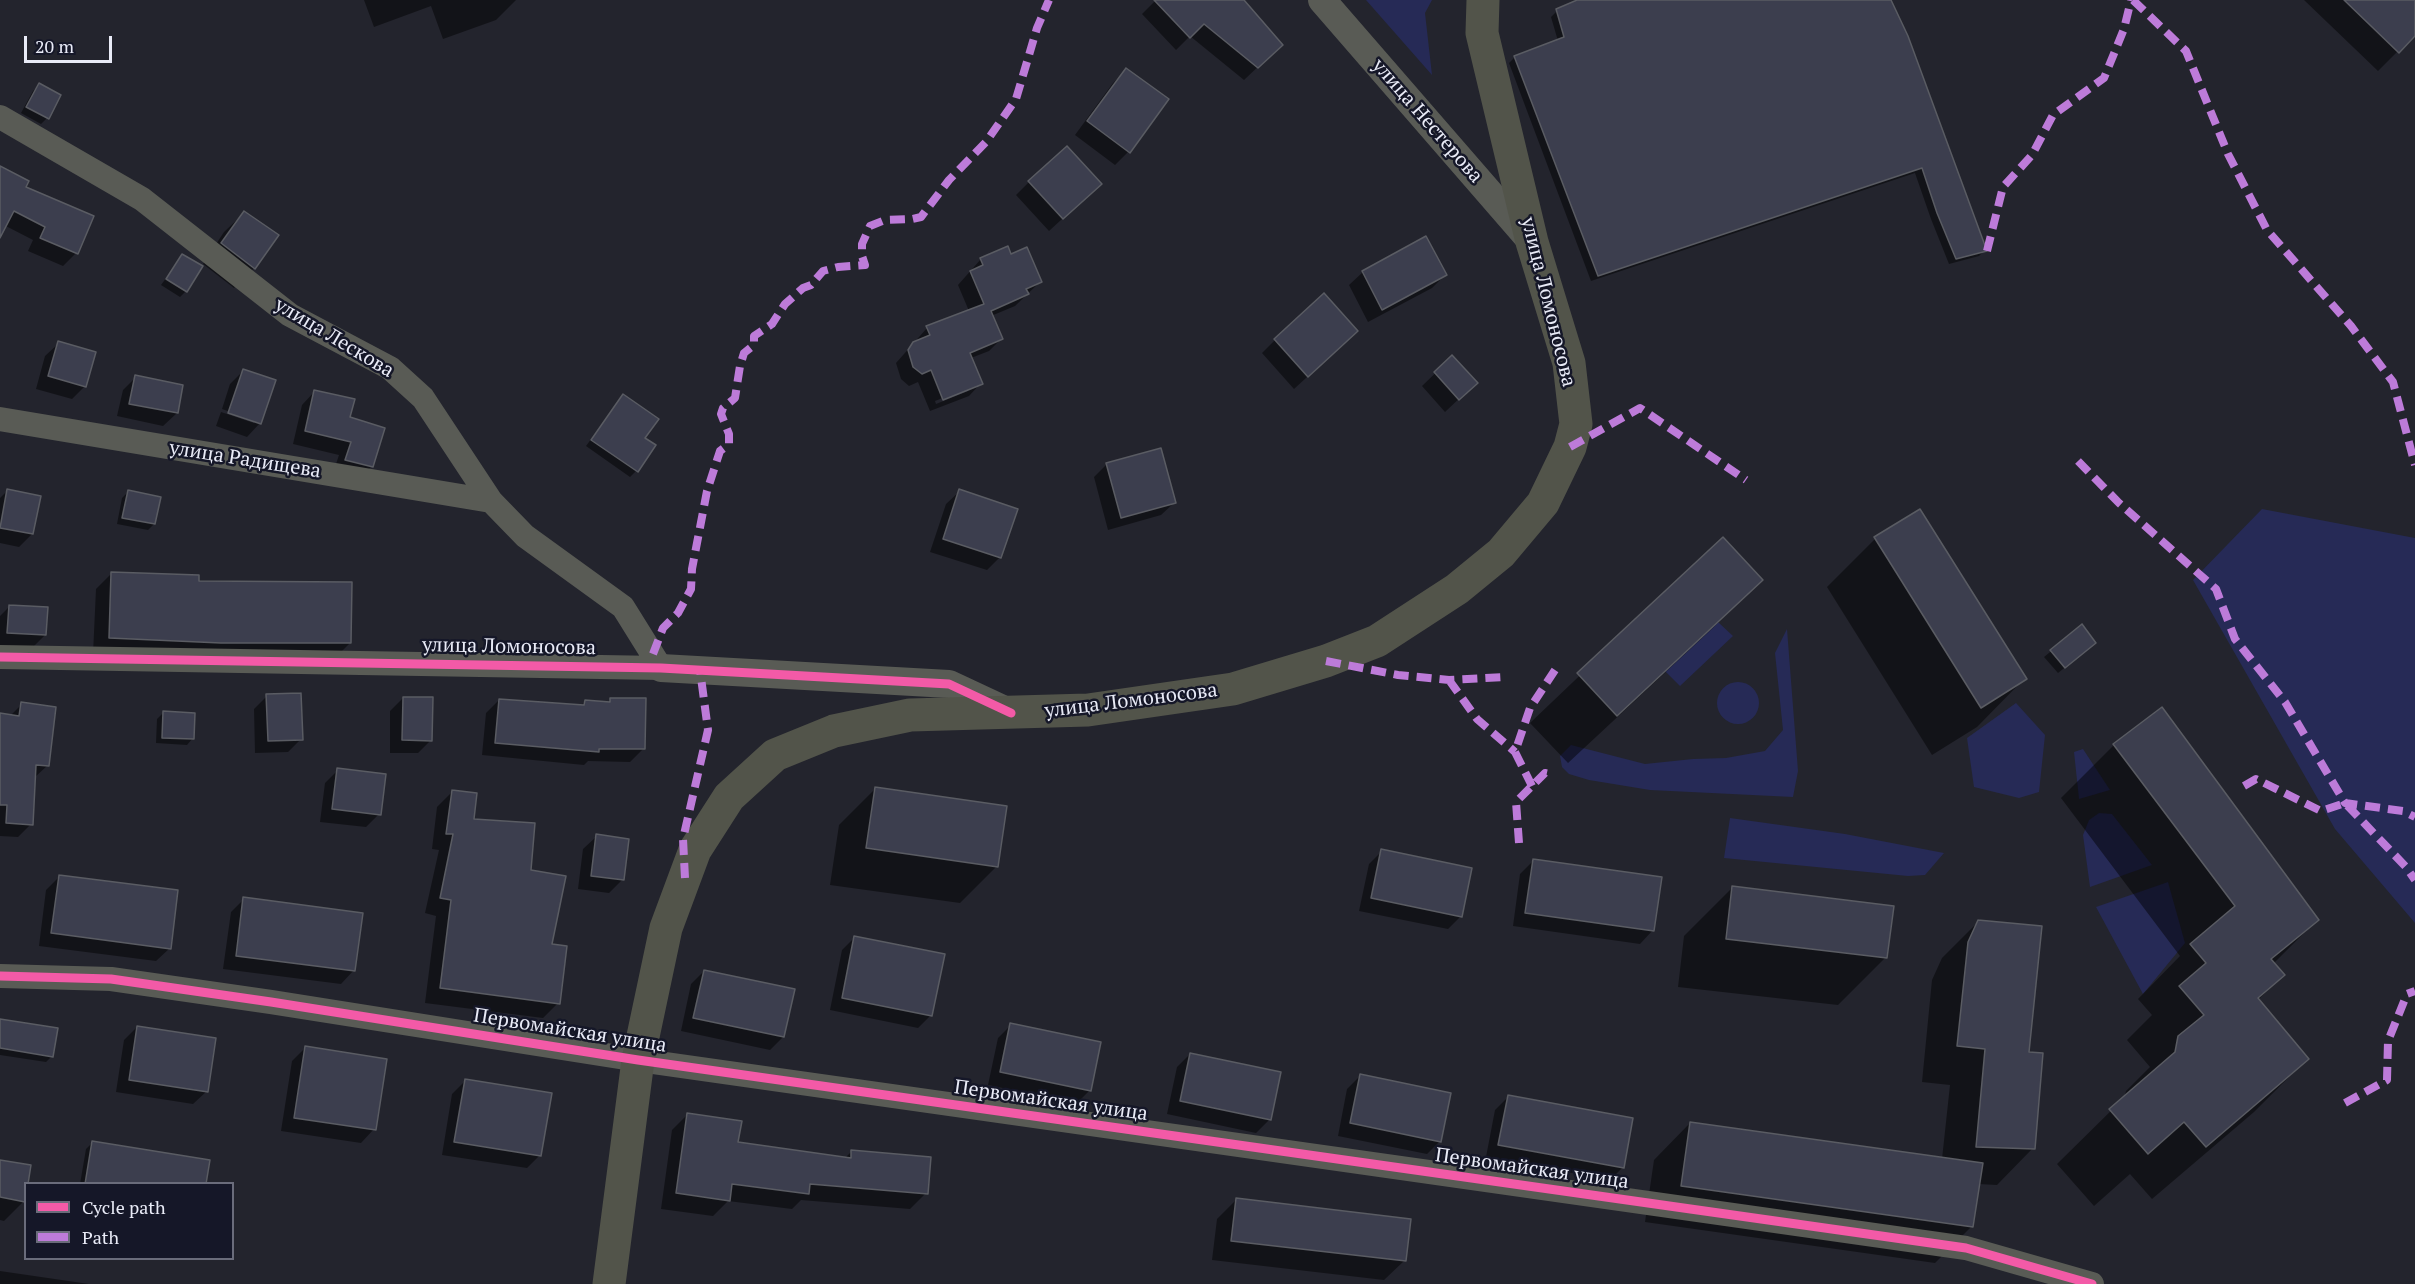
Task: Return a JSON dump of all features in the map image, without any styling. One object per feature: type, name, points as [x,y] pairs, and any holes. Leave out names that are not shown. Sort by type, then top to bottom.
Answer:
[{"type":"main road","name":"улица Ломоносова","points":[[1011,713],[1088,710],[1233,689],[1326,661],[1377,641],[1457,590],[1501,553],[1544,502],[1570,447],[1576,424],[1569,363],[1532,242],[1482,33],[1483,0]]},
{"type":"main road","points":[[609,1284],[638,1060],[666,928],[695,850],[729,797],[775,755],[834,731],[909,715],[1011,713]]},
{"type":"street","name":"улица Нестерова","points":[[1322,0],[1532,242]]},
{"type":"street","name":"улица Лескова","points":[[0,117],[142,199],[290,315],[390,368],[423,398],[491,501],[525,536],[623,607],[661,668]]},
{"type":"street","name":"улица Радищева","points":[[0,419],[491,501]]},
{"type":"street","name":"улица Ломоносова","points":[[0,657],[661,668],[949,684],[1011,713]]},
{"type":"street","name":"Первомайская улица","points":[[0,976],[111,979],[638,1060],[1966,1248],[2092,1284]]},
{"type":"shaded area","points":[[1366,0],[1432,0],[1425,13],[1432,75]]},
{"type":"shaded area","points":[[2262,509],[2415,538],[2415,923],[2335,829],[2193,580]]},
{"type":"shaded area","points":[[1718,622],[1733,636],[1680,686],[1665,671]]},
{"type":"shaded area","points":[[1787,629],[1798,771],[1793,797],[1650,790],[1589,780],[1569,774],[1562,767],[1560,756],[1571,745],[1645,764],[1726,758],[1765,751],[1783,730],[1775,653]]},
{"type":"shaded area","points":[[1738,682],[1753,688],[1759,703],[1753,718],[1738,724],[1723,718],[1717,703],[1723,688]]},
{"type":"shaded area","points":[[2016,703],[2045,735],[2039,792],[2019,798],[1974,787],[1967,738]]},
{"type":"shaded area","points":[[2083,749],[2110,790],[2079,799],[2074,752]]},
{"type":"shaded area","points":[[2099,813],[2112,814],[2152,865],[2090,887],[2083,835],[2089,820]]},
{"type":"shaded area","points":[[1730,818],[1845,834],[1944,853],[1925,875],[1908,876],[1724,858]]},
{"type":"shaded area","points":[[2168,882],[2185,943],[2143,994],[2096,907]]},
{"type":"building","points":[[1154,0],[1244,0],[1283,45],[1258,68],[1204,24],[1190,38]]},
{"type":"building","points":[[1577,0],[1891,0],[1908,36],[1987,251],[1956,259],[1922,168],[1598,276],[1514,56],[1564,37],[1556,9]]},
{"type":"building","points":[[2344,0],[2415,0],[2415,36],[2399,53]]},
{"type":"building","points":[[1126,68],[1169,99],[1130,153],[1087,121]]},
{"type":"building","points":[[39,83],[61,95],[49,119],[26,107]]},
{"type":"building","points":[[1067,146],[1102,184],[1063,219],[1028,181]]},
{"type":"building","points":[[0,166],[29,181],[26,187],[94,216],[78,254],[40,238],[45,227],[14,211],[0,238]]},
{"type":"building","points":[[244,211],[279,235],[255,269],[221,243]]},
{"type":"building","points":[[1426,236],[1447,275],[1382,310],[1362,271]]},
{"type":"building","points":[[1008,246],[1011,254],[1027,247],[1042,282],[1026,289],[1029,294],[991,311],[1003,339],[970,353],[983,384],[943,400],[931,370],[922,374],[913,367],[908,350],[913,342],[930,335],[926,326],[984,304],[970,271],[983,265],[980,258]]},
{"type":"building","points":[[182,254],[203,266],[187,292],[166,279]]},
{"type":"building","points":[[1324,293],[1358,331],[1308,377],[1274,339]]},
{"type":"building","points":[[58,341],[96,352],[86,387],[48,376]]},
{"type":"building","points":[[1452,355],[1478,383],[1459,400],[1434,372]]},
{"type":"building","points":[[243,369],[276,380],[261,424],[228,413]]},
{"type":"building","points":[[135,375],[183,385],[178,413],[129,404]]},
{"type":"building","points":[[314,390],[355,399],[350,417],[385,428],[373,467],[345,460],[351,442],[305,431]]},
{"type":"building","points":[[623,394],[659,419],[645,438],[656,445],[638,472],[591,440]]},
{"type":"building","points":[[1161,448],[1176,503],[1121,518],[1106,463]]},
{"type":"building","points":[[7,489],[41,496],[33,534],[0,528]]},
{"type":"building","points":[[959,489],[1018,509],[1001,558],[943,539]]},
{"type":"building","points":[[128,490],[161,497],[155,524],[122,518]]},
{"type":"building","points":[[1920,509],[2027,679],[1981,708],[1874,537]]},
{"type":"building","points":[[1723,537],[1763,580],[1617,716],[1577,673]]},
{"type":"building","points":[[111,572],[199,575],[199,581],[352,582],[351,643],[221,643],[109,638]]},
{"type":"building","points":[[9,605],[48,607],[46,635],[7,633]]},
{"type":"building","points":[[2082,624],[2096,643],[2065,668],[2050,650]]},
{"type":"building","points":[[301,693],[303,740],[268,741],[266,694]]},
{"type":"building","points":[[403,697],[433,697],[432,741],[402,740]]},
{"type":"building","points":[[610,698],[646,698],[645,749],[599,749],[599,752],[495,743],[499,699],[584,705],[585,700],[610,702]]},
{"type":"building","points":[[21,702],[56,707],[49,766],[36,765],[33,825],[6,823],[7,805],[0,805],[0,713],[19,716]]},
{"type":"building","points":[[2162,707],[2319,920],[2271,959],[2285,975],[2258,998],[2309,1059],[2206,1147],[2184,1122],[2148,1154],[2109,1109],[2175,1052],[2178,1036],[2204,1015],[2179,986],[2206,963],[2190,944],[2235,906],[2113,744]]},
{"type":"building","points":[[163,711],[195,713],[194,739],[162,738]]},
{"type":"building","points":[[337,768],[386,774],[381,815],[332,809]]},
{"type":"building","points":[[875,787],[1007,806],[998,867],[866,848]]},
{"type":"building","points":[[452,790],[477,793],[474,819],[535,823],[531,870],[566,876],[552,944],[567,946],[560,1004],[440,988],[451,900],[440,898],[453,834],[446,834]]},
{"type":"building","points":[[596,834],[629,839],[624,880],[591,876]]},
{"type":"building","points":[[1381,849],[1472,868],[1462,917],[1371,898]]},
{"type":"building","points":[[1533,859],[1662,877],[1654,931],[1525,913]]},
{"type":"building","points":[[59,875],[178,890],[171,949],[51,933]]},
{"type":"building","points":[[1732,886],[1894,906],[1887,958],[1726,939]]},
{"type":"building","points":[[243,897],[363,913],[355,971],[236,956]]},
{"type":"building","points":[[1978,920],[2042,926],[2029,1052],[2043,1053],[2035,1149],[1976,1147],[1985,1049],[1957,1046],[1968,942]]},
{"type":"building","points":[[854,936],[945,954],[932,1016],[842,998]]},
{"type":"building","points":[[704,970],[795,989],[784,1037],[693,1018]]},
{"type":"building","points":[[0,1019],[58,1028],[53,1057],[0,1048]]},
{"type":"building","points":[[1010,1023],[1101,1042],[1091,1091],[1000,1072]]},
{"type":"building","points":[[137,1026],[216,1038],[208,1092],[129,1080]]},
{"type":"building","points":[[305,1046],[387,1059],[376,1130],[294,1118]]},
{"type":"building","points":[[1190,1053],[1281,1072],[1271,1120],[1180,1101]]},
{"type":"building","points":[[1360,1074],[1451,1093],[1441,1142],[1350,1123]]},
{"type":"building","points":[[465,1079],[552,1093],[541,1156],[454,1142]]},
{"type":"building","points":[[1508,1095],[1633,1118],[1624,1168],[1498,1145]]},
{"type":"building","points":[[687,1113],[742,1121],[738,1142],[851,1158],[851,1150],[931,1157],[928,1194],[810,1184],[809,1194],[732,1184],[730,1201],[676,1193]]},
{"type":"building","points":[[1690,1122],[1983,1163],[1973,1227],[1681,1186]]},
{"type":"building","points":[[92,1141],[210,1160],[206,1182],[85,1182]]},
{"type":"building","points":[[0,1160],[31,1165],[28,1182],[24,1182],[24,1202],[0,1197]]},
{"type":"building","points":[[1236,1198],[1411,1219],[1406,1261],[1231,1241]]},
{"type":"marked path","points":[[653,654],[663,628],[678,613],[691,589],[692,569],[707,491],[720,451],[729,444],[729,434],[721,414],[723,408],[735,398],[740,366],[744,353],[754,345],[754,336],[772,324],[785,304],[803,288],[811,285],[823,271],[838,267],[865,265],[862,244],[870,226],[885,220],[921,217],[949,180],[986,142],[1016,99],[1037,28],[1049,0]]},
{"type":"marked path","points":[[1987,251],[2003,187],[2032,155],[2053,115],[2104,78],[2124,29],[2131,0]]},
{"type":"marked path","points":[[2133,0],[2186,51],[2228,154],[2267,230],[2351,326],[2393,382],[2415,465]]},
{"type":"marked path","points":[[1570,447],[1640,408],[1746,480]]},
{"type":"marked path","points":[[2078,461],[2119,503],[2216,589],[2235,639],[2285,702],[2345,803],[2403,811],[2415,817]]},
{"type":"marked path","points":[[1326,661],[1398,675],[1449,680],[1504,677]]},
{"type":"marked path","points":[[1532,786],[1515,752],[1530,708],[1559,664]]},
{"type":"marked path","points":[[685,878],[683,839],[708,730],[700,670]]},
{"type":"marked path","points":[[1449,680],[1477,719],[1515,752]]},
{"type":"marked path","points":[[1519,843],[1516,802],[1545,773],[1554,775]]},
{"type":"marked path","points":[[2244,786],[2256,779],[2321,811],[2345,803],[2406,867],[2415,880]]},
{"type":"marked path","points":[[2345,1103],[2387,1080],[2388,1041],[2407,994],[2415,991]]},
{"type":"cycle path","points":[[0,657],[661,668],[949,684],[1011,713]]},
{"type":"cycle path","points":[[0,976],[111,979],[638,1060],[1966,1248],[2092,1284]]}]
